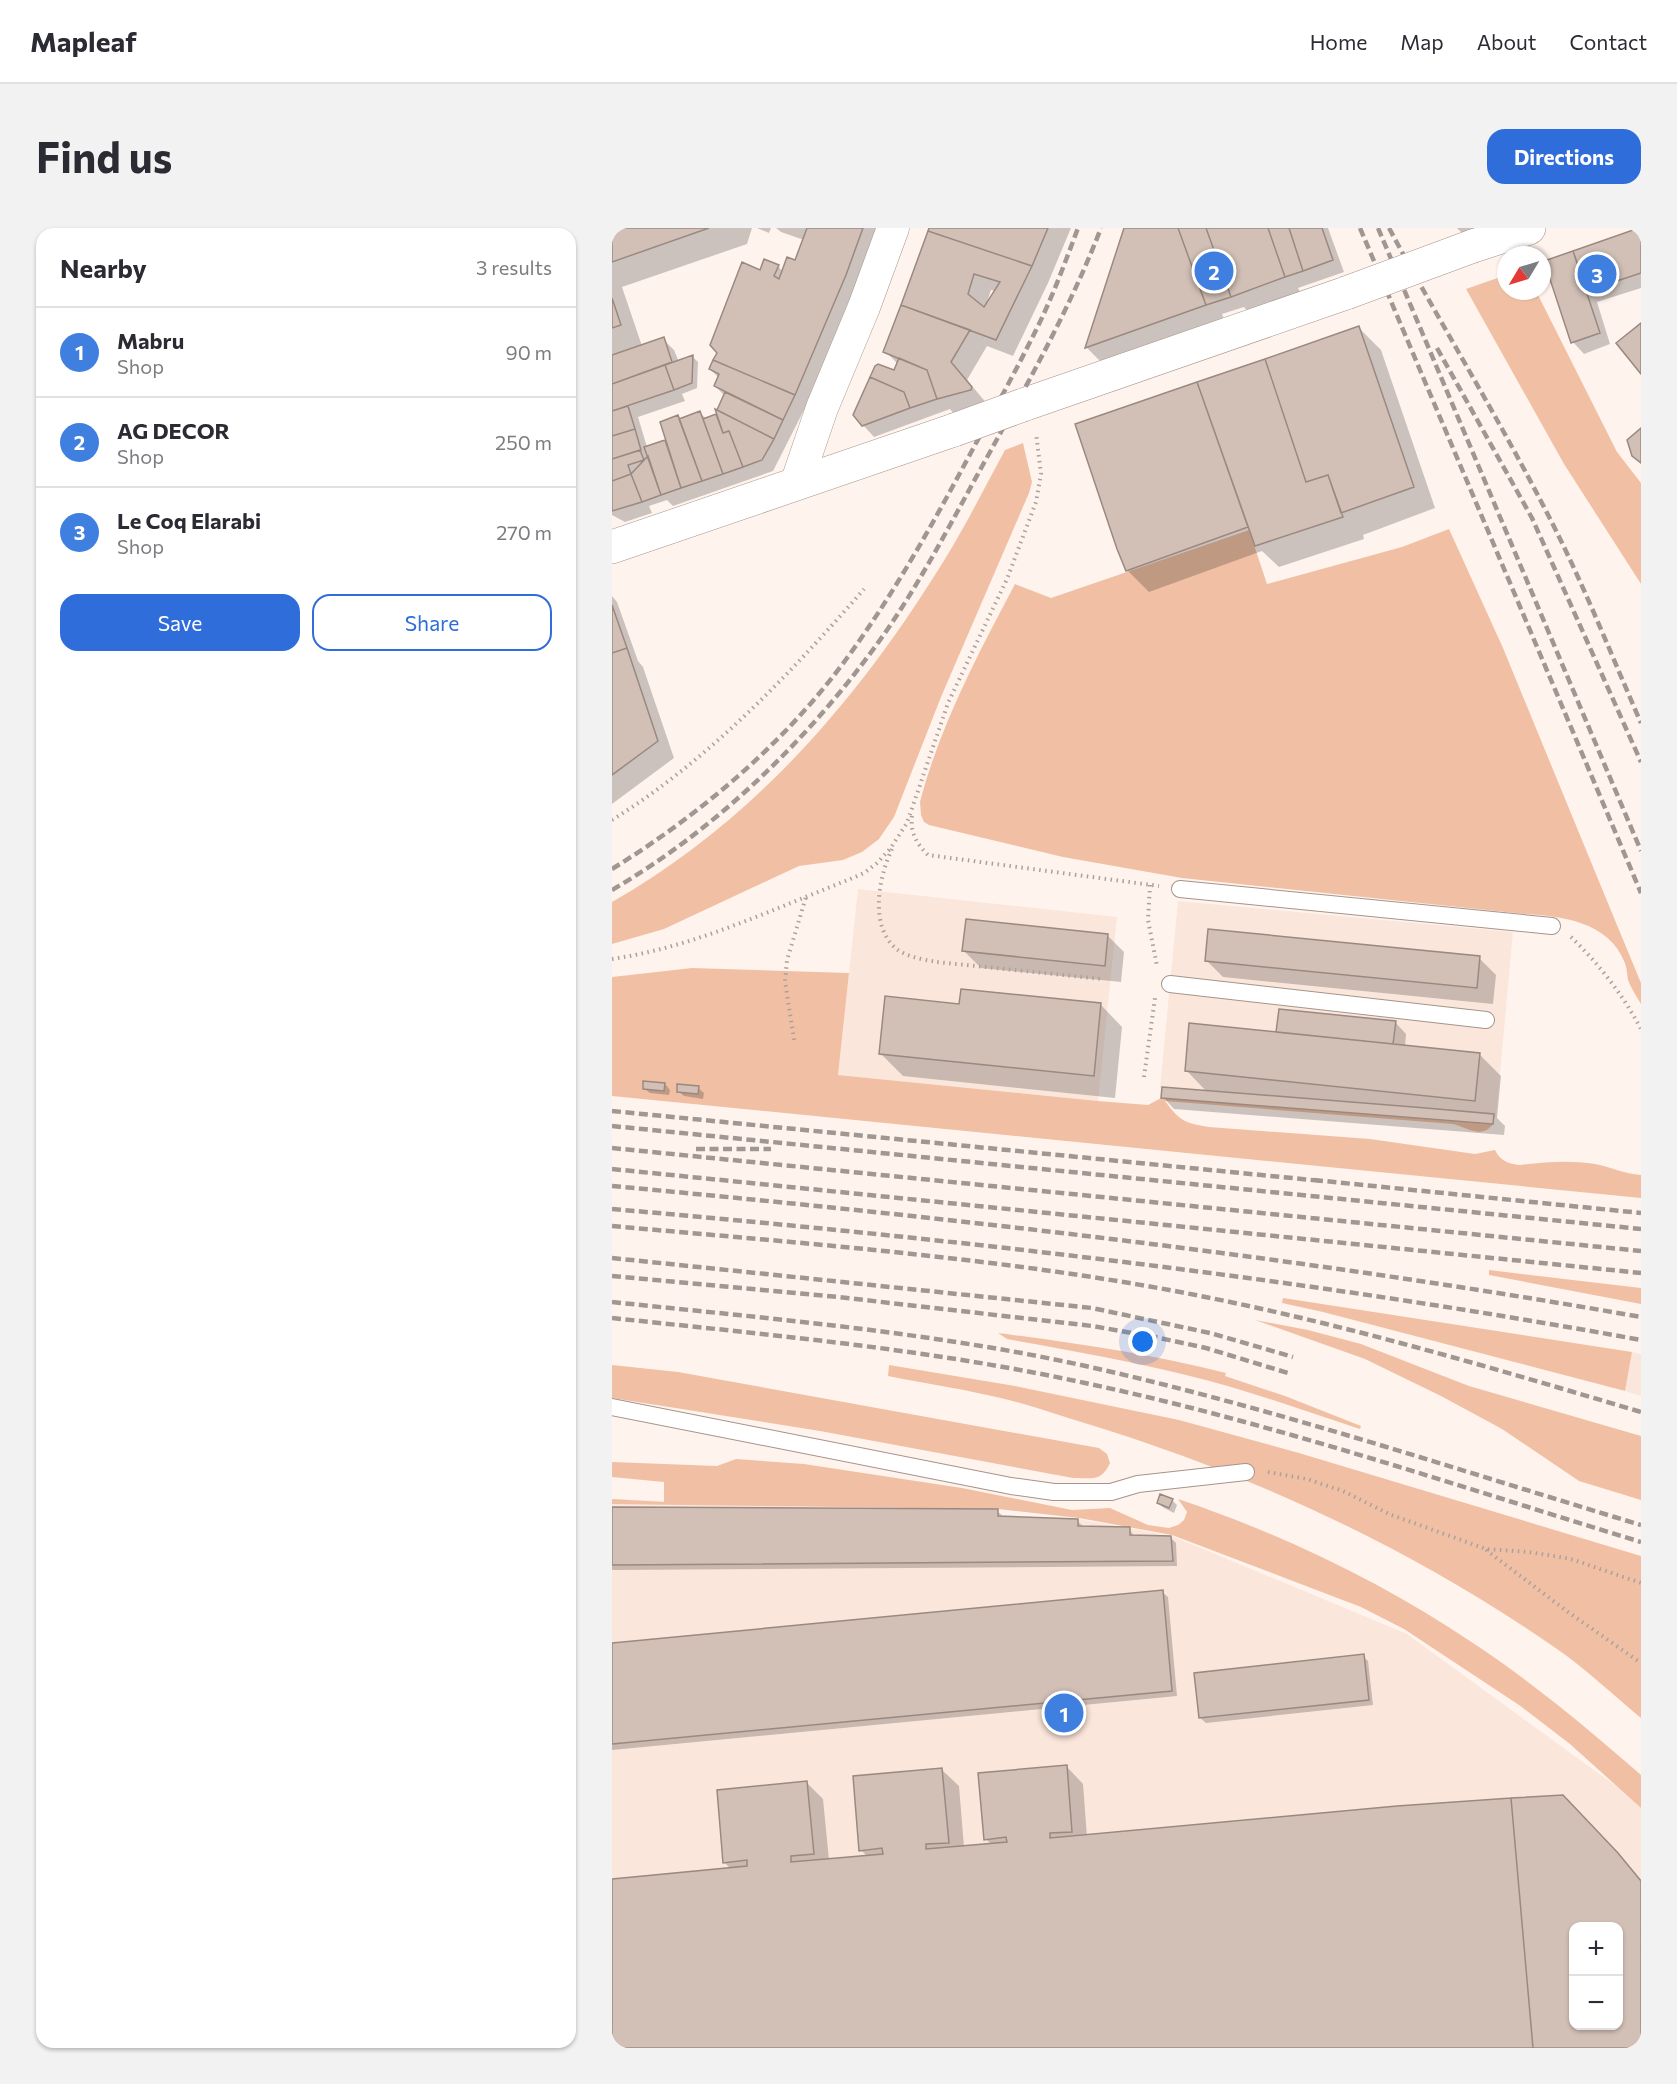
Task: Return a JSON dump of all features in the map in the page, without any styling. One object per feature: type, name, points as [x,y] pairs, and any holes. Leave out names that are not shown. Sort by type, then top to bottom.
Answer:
[{"type":"street","points":[[796,484],[822,408],[864,307],[893,228]]},
{"type":"street","points":[[612,547],[1528,228]]},
{"type":"lane","points":[[1180,889],[1552,926]]},
{"type":"lane","points":[[1164,983],[1486,1020]]},
{"type":"lane","points":[[612,1407],[1011,1486],[1054,1492],[1111,1492],[1138,1484],[1246,1472]]},
{"type":"path","points":[[1024,404],[1037,438],[1041,474],[1036,502],[1007,579],[948,703],[913,810],[886,866],[879,914],[882,926],[900,952],[916,958],[1102,980]]},
{"type":"path","points":[[612,820],[677,773],[721,736],[805,657],[864,589]]},
{"type":"path","points":[[913,810],[912,831],[918,845],[928,855],[1180,889]]},
{"type":"path","points":[[612,959],[650,952],[685,942],[864,873],[877,863],[902,833]]},
{"type":"path","points":[[1144,1077],[1164,983],[1148,920],[1150,885]]},
{"type":"path","points":[[794,1040],[785,981],[787,960],[806,896]]},
{"type":"path","points":[[1552,926],[1568,934],[1588,953],[1616,988],[1641,1029]]},
{"type":"path","points":[[1246,1472],[1272,1472],[1307,1479],[1343,1491],[1389,1514],[1486,1550],[1641,1663]]},
{"type":"path","points":[[1486,1550],[1529,1552],[1571,1559],[1641,1583]]},
{"type":"shaded area","points":[[1497,278],[1497,300],[1541,300],[1617,452],[1641,483],[1641,584],[1564,464],[1466,289]]},
{"type":"shaded area","points":[[1023,443],[1032,482],[1029,493],[941,697],[894,817],[879,839],[862,852],[843,860],[799,866],[664,929],[612,944],[612,902],[665,869],[714,832],[759,793],[802,750],[880,656],[915,606],[955,541],[1005,450]]},
{"type":"shaded area","points":[[1449,529],[1503,648],[1641,983],[1641,1004],[1629,983],[1625,963],[1617,948],[1607,937],[1568,919],[1182,878],[1063,857],[924,822],[920,802],[938,745],[974,663],[1015,584],[1051,598],[1249,530],[1267,584],[1402,547]]},
{"type":"shaded area","points":[[858,889],[1117,917],[1098,1101],[838,1075]]},
{"type":"shaded area","points":[[1178,901],[1513,932],[1496,1117],[1494,1117],[1493,1124],[1161,1098],[1162,1089],[1160,1088]]},
{"type":"shaded area","points":[[692,968],[849,973],[838,1075],[1148,1105],[1161,1098],[1493,1124],[1479,1132],[1453,1124],[1165,1101],[1183,1120],[1209,1127],[1370,1139],[1475,1154],[1495,1150],[1505,1161],[1520,1165],[1558,1162],[1595,1164],[1641,1175],[1641,1198],[612,1096],[612,977]]},
{"type":"shaded area","points":[[1489,1270],[1641,1288],[1641,1304],[1489,1275]]},
{"type":"shaded area","points":[[1283,1298],[1632,1352],[1625,1391],[1282,1303]]},
{"type":"shaded area","points":[[1255,1320],[1308,1330],[1361,1344],[1469,1386],[1641,1436],[1641,1500],[1579,1481],[1502,1429],[1365,1359]]},
{"type":"shaded area","points":[[998,1333],[1170,1360],[1226,1373],[1225,1376],[1285,1396],[1361,1426],[1360,1429],[1208,1381],[1119,1360],[1007,1339]]},
{"type":"shaded area","points":[[1632,1352],[1641,1354],[1641,1396],[1625,1391]]},
{"type":"shaded area","points":[[612,1365],[678,1372],[1099,1448],[1107,1454],[1110,1463],[1107,1469],[1096,1478],[1073,1478],[820,1431],[612,1398]]},
{"type":"shaded area","points":[[889,1365],[1015,1386],[1179,1420],[1299,1453],[1641,1556],[1641,1718],[1568,1657],[1503,1613],[1391,1548],[1333,1519],[1274,1492],[1153,1445],[1009,1400],[888,1376]]},
{"type":"shaded area","points":[[736,1459],[804,1464],[962,1488],[1072,1510],[1110,1508],[1148,1525],[1169,1528],[1184,1520],[1187,1512],[1178,1499],[1217,1513],[1293,1544],[1367,1580],[1438,1621],[1517,1673],[1641,1775],[1641,1808],[1570,1744],[1519,1705],[1404,1629],[1361,1607],[1172,1535],[1079,1518],[998,1509],[612,1504],[612,1499],[664,1502],[664,1482],[612,1477],[612,1462],[717,1466]]},
{"type":"shaded area","points":[[612,1499],[1078,1519],[1172,1536],[1407,1634],[1624,1792],[1641,1808],[1641,2048],[612,2048]]},
{"type":"building","points":[[612,228],[709,228],[612,262]]},
{"type":"building","points":[[807,228],[863,228],[846,275],[795,395],[713,360],[717,353],[710,345],[742,262],[760,270],[764,259],[779,265],[774,276],[779,279],[787,257],[795,260]]},
{"type":"building","points":[[929,228],[1048,228],[1032,266],[928,231]]},
{"type":"building","points":[[1124,228],[1178,228],[1206,305],[1085,348]]},
{"type":"building","points":[[1178,228],[1206,228],[1231,297],[1206,305]]},
{"type":"building","points":[[1206,228],[1268,228],[1285,277],[1231,297]]},
{"type":"building","points":[[1268,228],[1289,228],[1303,271],[1285,277]]},
{"type":"building","points":[[1289,228],[1322,228],[1333,260],[1303,271]]},
{"type":"building","points":[[1633,230],[1641,232],[1641,273],[1587,291],[1573,251]]},
{"type":"building","points":[[928,231],[1032,266],[996,340],[901,305]],"holes":[[[974,274],[1000,282],[984,307],[968,294]]]},
{"type":"building","points":[[1573,251],[1600,333],[1571,343],[1551,282],[1551,259]]},
{"type":"building","points":[[612,298],[621,325],[612,328]]},
{"type":"building","points":[[901,305],[970,330],[951,362],[972,387],[971,390],[937,399],[927,370],[883,352]]},
{"type":"building","points":[[1641,323],[1641,374],[1616,343]]},
{"type":"building","points":[[1359,326],[1414,487],[1341,513],[1328,475],[1306,482],[1265,359]]},
{"type":"building","points":[[664,337],[672,362],[612,384],[612,355]]},
{"type":"building","points":[[693,355],[692,383],[674,390],[665,365]]},
{"type":"building","points":[[899,358],[927,370],[937,399],[910,408],[904,392],[870,377],[878,364],[894,370]]},
{"type":"building","points":[[1265,359],[1306,482],[1328,475],[1343,517],[1255,546],[1197,382]]},
{"type":"building","points":[[713,360],[795,395],[783,420],[714,386],[719,374],[709,369]]},
{"type":"building","points":[[665,365],[674,390],[612,411],[612,384]]},
{"type":"building","points":[[870,377],[904,392],[910,408],[862,426],[853,415]]},
{"type":"building","points":[[1197,382],[1248,527],[1126,571],[1075,424]]},
{"type":"building","points":[[725,392],[783,420],[774,439],[717,410]]},
{"type":"building","points":[[628,406],[635,429],[612,436],[612,411]]},
{"type":"building","points":[[715,409],[774,439],[762,460],[743,467],[729,431],[723,433]]},
{"type":"building","points":[[700,411],[723,474],[702,481],[679,419]]},
{"type":"building","points":[[716,414],[723,433],[729,431],[743,467],[723,474],[703,419]]},
{"type":"building","points":[[678,415],[702,481],[681,488],[660,422]]},
{"type":"building","points":[[1641,428],[1641,463],[1632,456],[1627,440]]},
{"type":"building","points":[[635,429],[641,450],[612,459],[612,436]]},
{"type":"building","points":[[665,440],[681,488],[661,495],[644,447]]},
{"type":"building","points":[[640,450],[644,460],[628,465],[631,474],[612,481],[612,459]]},
{"type":"building","points":[[648,456],[661,495],[642,502],[631,474]]},
{"type":"building","points":[[631,474],[642,502],[612,511],[612,481]]},
{"type":"building","points":[[612,605],[627,648],[612,653]]},
{"type":"building","points":[[627,648],[658,741],[612,775],[612,653]]},
{"type":"building","points":[[966,919],[1108,934],[1105,966],[962,951]]},
{"type":"building","points":[[1208,929],[1480,956],[1477,988],[1205,961]]},
{"type":"building","points":[[961,989],[1101,1003],[1094,1076],[879,1054],[885,996],[959,1004]]},
{"type":"building","points":[[1279,1009],[1396,1021],[1393,1044],[1276,1032]]},
{"type":"building","points":[[1189,1023],[1480,1053],[1475,1101],[1185,1071]]},
{"type":"building","points":[[643,1081],[665,1083],[664,1091],[643,1089]]},
{"type":"building","points":[[677,1084],[699,1086],[698,1094],[677,1092]]},
{"type":"building","points":[[1162,1087],[1494,1114],[1493,1124],[1161,1098]]},
{"type":"building","points":[[1160,1494],[1173,1499],[1169,1508],[1157,1503]]},
{"type":"building","points":[[612,1507],[998,1509],[998,1516],[1078,1519],[1078,1526],[1130,1527],[1130,1535],[1171,1536],[1173,1561],[612,1565]]},
{"type":"building","points":[[1163,1590],[1172,1691],[612,1744],[612,1643]]},
{"type":"building","points":[[1364,1654],[1369,1700],[1199,1718],[1194,1673]]},
{"type":"building","points":[[1067,1765],[1072,1832],[1050,1833],[1050,1838],[1397,1806],[1511,1798],[1533,2048],[612,2048],[612,1879],[747,1866],[747,1860],[723,1863],[717,1790],[807,1781],[814,1854],[791,1856],[791,1862],[883,1854],[882,1848],[859,1851],[853,1776],[942,1768],[949,1843],[926,1844],[926,1849],[1007,1842],[1006,1837],[984,1840],[978,1773]]},
{"type":"building","points":[[1563,1795],[1641,1881],[1641,2048],[1533,2048],[1511,1798]]},
{"type":"railway","points":[[612,869],[678,825],[740,775],[797,719],[847,658],[915,554],[1008,385],[1044,312],[1078,228]]},
{"type":"railway","points":[[612,890],[690,838],[727,808],[795,743],[857,671],[914,589],[940,544],[1035,370],[1077,286],[1101,228]]},
{"type":"railway","points":[[1360,228],[1641,893]]},
{"type":"railway","points":[[1378,228],[1641,851]]},
{"type":"railway","points":[[1389,228],[1546,511],[1584,590],[1641,723]]},
{"type":"railway","points":[[1437,348],[1532,518],[1641,762]]},
{"type":"railway","points":[[612,1111],[1322,1181]]},
{"type":"railway","points":[[612,1126],[1641,1229]]},
{"type":"railway","points":[[612,1148],[1641,1251]]},
{"type":"railway","points":[[696,1149],[771,1149]]},
{"type":"railway","points":[[612,1169],[1641,1273]]},
{"type":"railway","points":[[1314,1180],[1641,1213]]},
{"type":"railway","points":[[612,1186],[1128,1241],[1385,1276],[1641,1317]]},
{"type":"railway","points":[[612,1209],[870,1233],[1128,1262],[1385,1298],[1641,1340]]},
{"type":"railway","points":[[612,1226],[943,1257],[1141,1285],[1268,1310],[1393,1341],[1641,1412]]},
{"type":"railway","points":[[612,1258],[1092,1308],[1210,1333],[1293,1357]]},
{"type":"railway","points":[[612,1276],[838,1297],[1092,1326],[1206,1348],[1288,1373]]},
{"type":"railway","points":[[612,1302],[792,1321],[972,1344],[1090,1367],[1298,1421],[1641,1525]]},
{"type":"railway","points":[[612,1318],[908,1352],[1085,1383],[1156,1399],[1295,1436],[1641,1542]]},
{"type":"place","name":"AG DECOR","points":[[1214,271]]},
{"type":"place","name":"Le Coq Elarabi","points":[[1597,274]]},
{"type":"place","name":"Mabru","points":[[1064,1713]]}]
